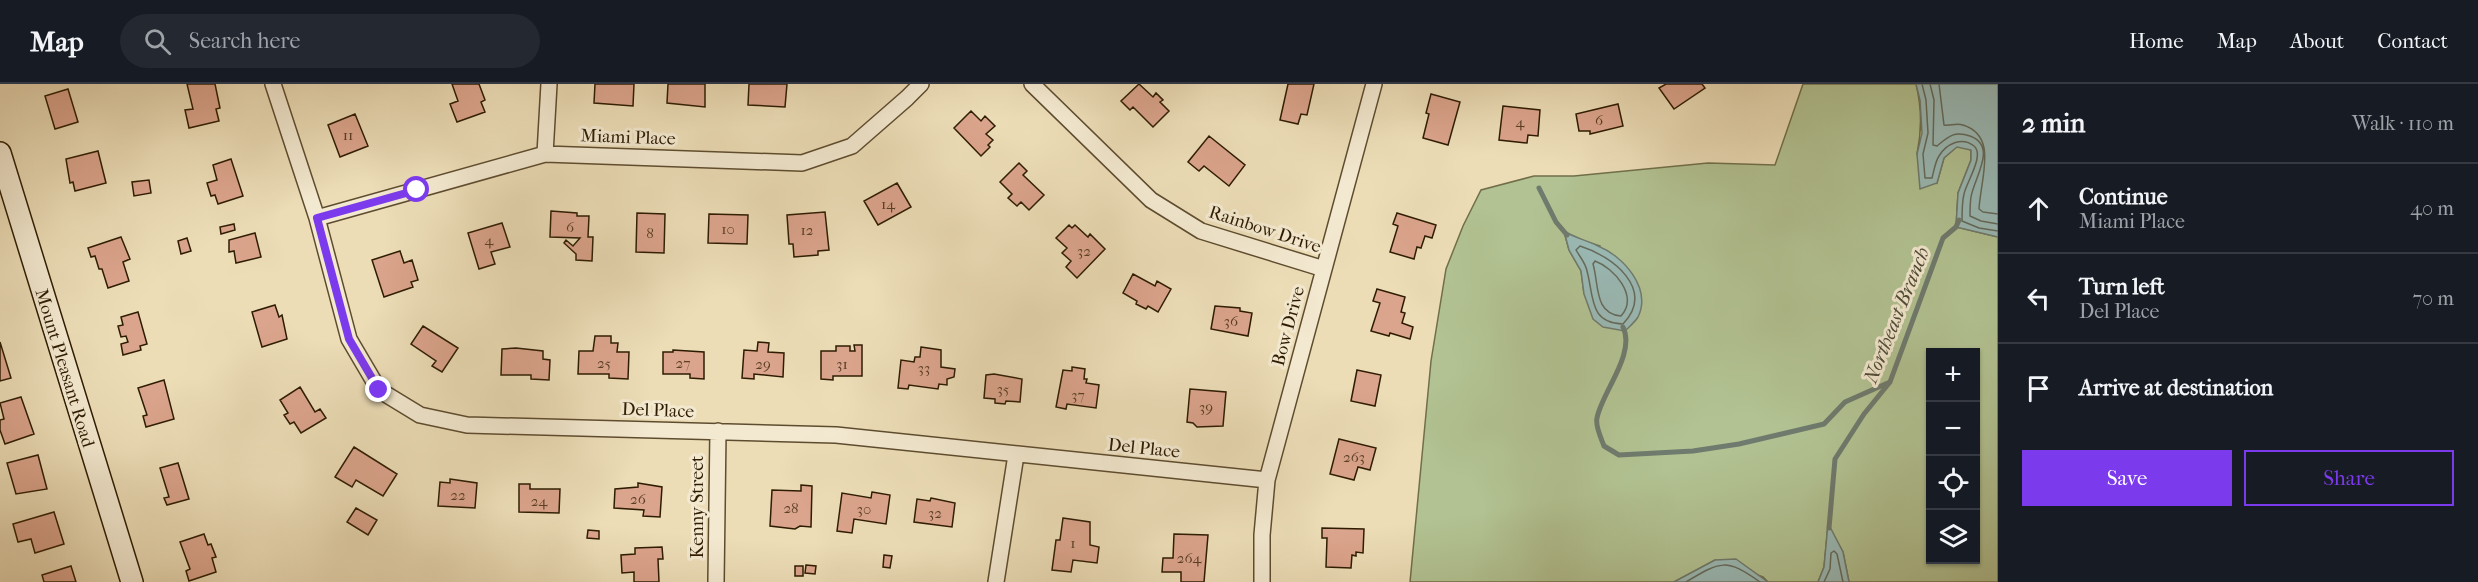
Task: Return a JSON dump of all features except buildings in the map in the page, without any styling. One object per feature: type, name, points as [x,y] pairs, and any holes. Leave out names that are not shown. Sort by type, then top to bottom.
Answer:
[{"type":"street","name":"Del Place","points":[[273,84],[317,218],[349,339],[379,390],[420,415],[467,424],[836,435],[1267,480]]},
{"type":"street","points":[[545,154],[549,84]]},
{"type":"street","name":"Miami Place","points":[[317,218],[545,154],[802,163],[852,146],[907,99],[921,84]]},
{"type":"street","name":"Rainbow Drive","points":[[1032,84],[1151,200],[1201,231],[1324,269]]},
{"type":"street","name":"Bow Drive","points":[[1262,582],[1262,535],[1267,480],[1374,84]]},
{"type":"street","name":"Mount Pleasant Road","points":[[0,153],[132,582]]},
{"type":"street","name":"Kenny Street","points":[[716,582],[718,431]]},
{"type":"street","points":[[996,582],[1016,455]]},
{"type":"green space","points":[[1803,84],[1916,84],[1921,119],[1917,154],[1937,183],[1944,158],[1957,146],[1971,150],[1971,160],[1958,193],[1956,227],[1998,237],[1998,582],[1849,582],[1843,552],[1828,525],[1824,567],[1818,582],[1768,582],[1763,577],[1715,560],[1674,582],[1410,582],[1431,361],[1446,269],[1463,226],[1481,190],[1534,176],[1574,176],[1708,163],[1775,165]],"holes":[[[1564,232],[1600,246],[1584,294],[1581,271],[1569,250]]]},
{"type":"water","points":[[1916,84],[1998,84],[1998,237],[1956,227],[1958,193],[1971,160],[1971,150],[1957,147],[1944,158],[1937,183],[1920,189],[1917,154],[1922,133],[1920,100]]},
{"type":"water","points":[[1564,231],[1617,257],[1633,274],[1641,295],[1641,306],[1638,317],[1625,331],[1603,327],[1593,319],[1584,294],[1581,271],[1569,250]]},
{"type":"water","points":[[1828,523],[1843,552],[1849,582],[1818,582],[1824,567]]},
{"type":"water","points":[[1736,559],[1768,582],[1674,582],[1715,560]]},
{"type":"waterway","points":[[1539,188],[1556,222],[1567,235]]},
{"type":"waterway","name":"Northeast Branch","points":[[1829,528],[1835,459],[1864,414],[1890,382],[1943,238],[1956,227],[1959,220]]},
{"type":"waterway","points":[[1623,327],[1626,338],[1622,361],[1600,408],[1597,421],[1604,446],[1619,455],[1693,451],[1739,444],[1824,424],[1845,402],[1890,382]]},
{"type":"route","points":[[379,390],[349,339],[317,218],[417,190]]}]
